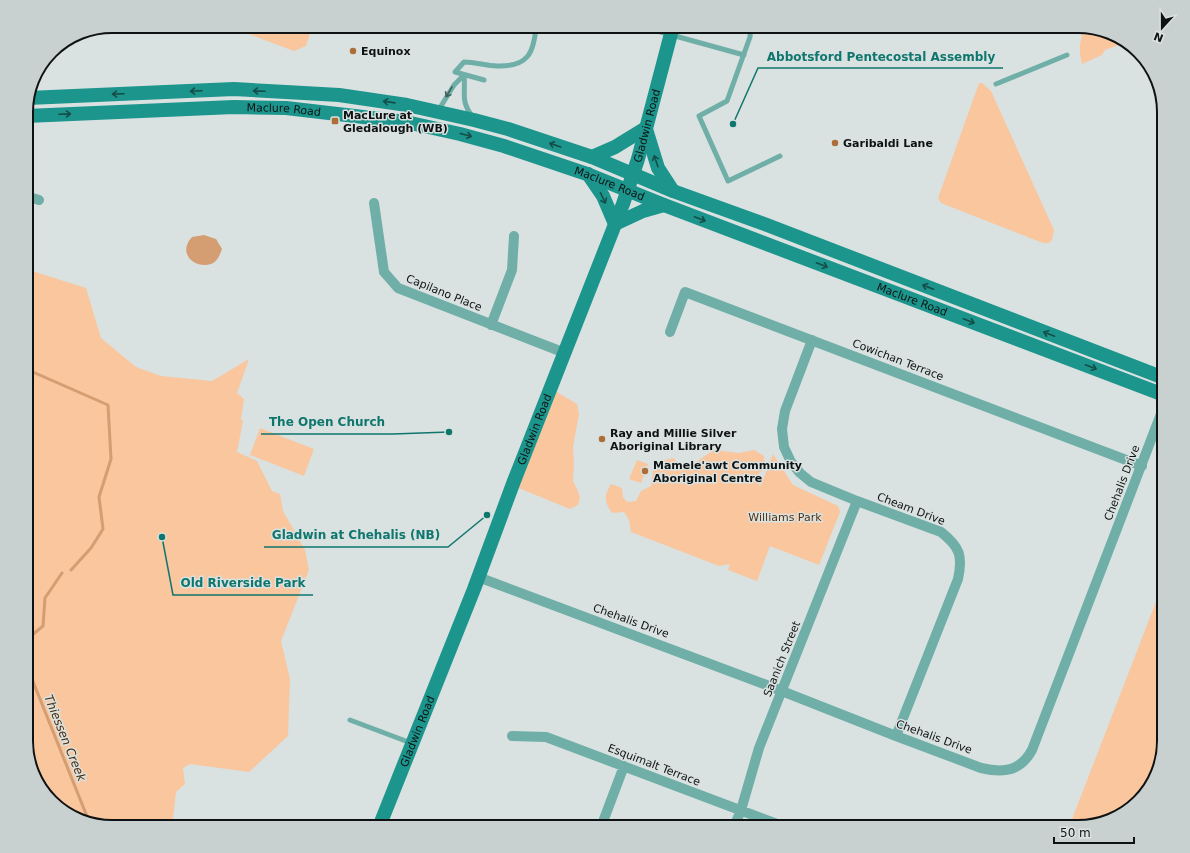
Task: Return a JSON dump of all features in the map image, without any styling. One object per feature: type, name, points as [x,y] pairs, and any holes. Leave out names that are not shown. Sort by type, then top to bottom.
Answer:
[{"type":"main road","name":"Gladwin Road","points":[[382,820],[628,190],[671,33]]},
{"type":"main road","name":"Maclure Road","points":[[35,98],[234,90],[286,92],[339,96],[407,105],[474,120],[508,129],[592,158],[673,191],[1157,375]]},
{"type":"main road","name":"Maclure Road","points":[[33,116],[234,107],[286,108],[406,122],[452,132],[504,146],[587,174],[664,205],[1157,392]]},
{"type":"main road","points":[[592,158],[615,147],[646,128],[658,168],[673,191]]},
{"type":"main road","points":[[587,174],[603,196],[615,224],[642,212],[664,205]]},
{"type":"street","points":[[33,198],[39,200]]},
{"type":"street","name":"Capilano Place","points":[[374,203],[384,272],[398,288],[565,353]]},
{"type":"street","points":[[491,325],[512,270],[514,236]]},
{"type":"street","name":"Cowichan Terrace","points":[[670,332],[685,292],[1142,466]]},
{"type":"street","name":"Cheam Drive","points":[[812,340],[784,411],[782,429],[784,447],[791,462],[800,473],[811,482],[857,501],[941,532],[952,540],[958,552],[961,564],[958,579],[896,736]]},
{"type":"street","name":"Chehalis Drive","points":[[478,577],[782,691],[981,768],[994,771],[1014,768],[1028,758],[1036,740],[1157,425]]},
{"type":"street","name":"Saanich Street","points":[[737,820],[759,748],[857,501]]},
{"type":"street","name":"Esquimalt Terrace","points":[[512,736],[546,737],[767,820]]},
{"type":"street","points":[[604,820],[624,766]]},
{"type":"lane","points":[[484,80],[455,72],[464,62],[474,62],[497,66],[513,64],[525,60],[531,52],[536,33]]},
{"type":"lane","points":[[681,33],[744,55]]},
{"type":"lane","points":[[750,33],[727,101],[699,116],[728,181],[780,156]]},
{"type":"lane","points":[[996,84],[1067,55]]},
{"type":"lane","points":[[437,112],[454,85],[464,75]]},
{"type":"lane","points":[[464,75],[466,86],[464,100],[467,109],[474,120]]},
{"type":"lane","points":[[350,720],[412,743]]},
{"type":"green space","points":[[246,33],[310,33],[306,46],[294,51]]},
{"type":"green space","points":[[1082,33],[1089,34],[1104,37],[1120,45],[1105,50],[1102,55],[1082,64],[1080,54]]},
{"type":"green space","points":[[979,83],[982,83],[991,91],[1054,230],[1052,240],[1049,243],[1043,243],[941,203],[938,198]]},
{"type":"green space","points":[[33,271],[86,288],[101,338],[136,367],[161,376],[212,381],[249,359],[237,393],[244,399],[241,420],[243,421],[237,452],[257,461],[272,491],[280,494],[283,511],[305,550],[309,570],[281,641],[290,679],[288,736],[249,772],[190,764],[183,768],[185,784],[176,792],[173,820],[112,820],[86,816],[64,804],[56,797],[44,781],[36,762],[33,746]]},
{"type":"green space","points":[[555,391],[577,404],[579,414],[573,447],[573,481],[580,498],[578,505],[570,509],[516,487]]},
{"type":"green space","points":[[260,428],[314,449],[304,476],[250,455]]},
{"type":"green space","name":"Williams Park","points":[[714,450],[739,453],[754,450],[764,456],[765,468],[757,475],[760,487],[773,454],[793,485],[838,506],[840,512],[819,565],[770,546],[757,581],[728,570],[730,564],[719,566],[631,532],[629,520],[624,512],[612,513],[609,509],[606,502],[606,495],[611,484],[622,488],[623,497],[627,502],[636,501],[641,491],[651,486],[653,468],[661,461],[674,458],[680,467],[690,468]]},
{"type":"green space","points":[[637,460],[648,464],[641,483],[629,479]]},
{"type":"green space","points":[[1157,599],[1157,741],[1153,767],[1141,789],[1122,807],[1104,816],[1072,820]]},
{"type":"shaded area","points":[[204,235],[216,239],[222,249],[215,262],[205,265],[194,262],[187,254],[186,249],[192,237]]},
{"type":"waterway","name":"Thiessen Creek","points":[[33,372],[108,405],[111,459],[99,497],[103,529],[91,548],[71,570]]},
{"type":"waterway","name":"Thiessen Creek","points":[[33,634],[43,626],[45,598],[62,573]]},
{"type":"waterway","name":"Thiessen Creek","points":[[33,682],[87,816]]},
{"type":"place","name":"Equinox","points":[[353,51]]},
{"type":"place","name":"MacLure at Gledalough (WB)","points":[[335,121]]},
{"type":"place","name":"Abbotsford Pentecostal Assembly","points":[[733,124]]},
{"type":"place","name":"Garibaldi Lane","points":[[835,143]]},
{"type":"place","name":"The Open Church","points":[[449,432]]},
{"type":"place","name":"Ray and Millie Silver Aboriginal Library","points":[[602,439]]},
{"type":"place","name":"Mamele'awt Community Aboriginal Centre","points":[[645,471]]},
{"type":"place","name":"Gladwin at Chehalis (NB)","points":[[487,515]]},
{"type":"place","name":"Old Riverside Park","points":[[162,537]]}]
